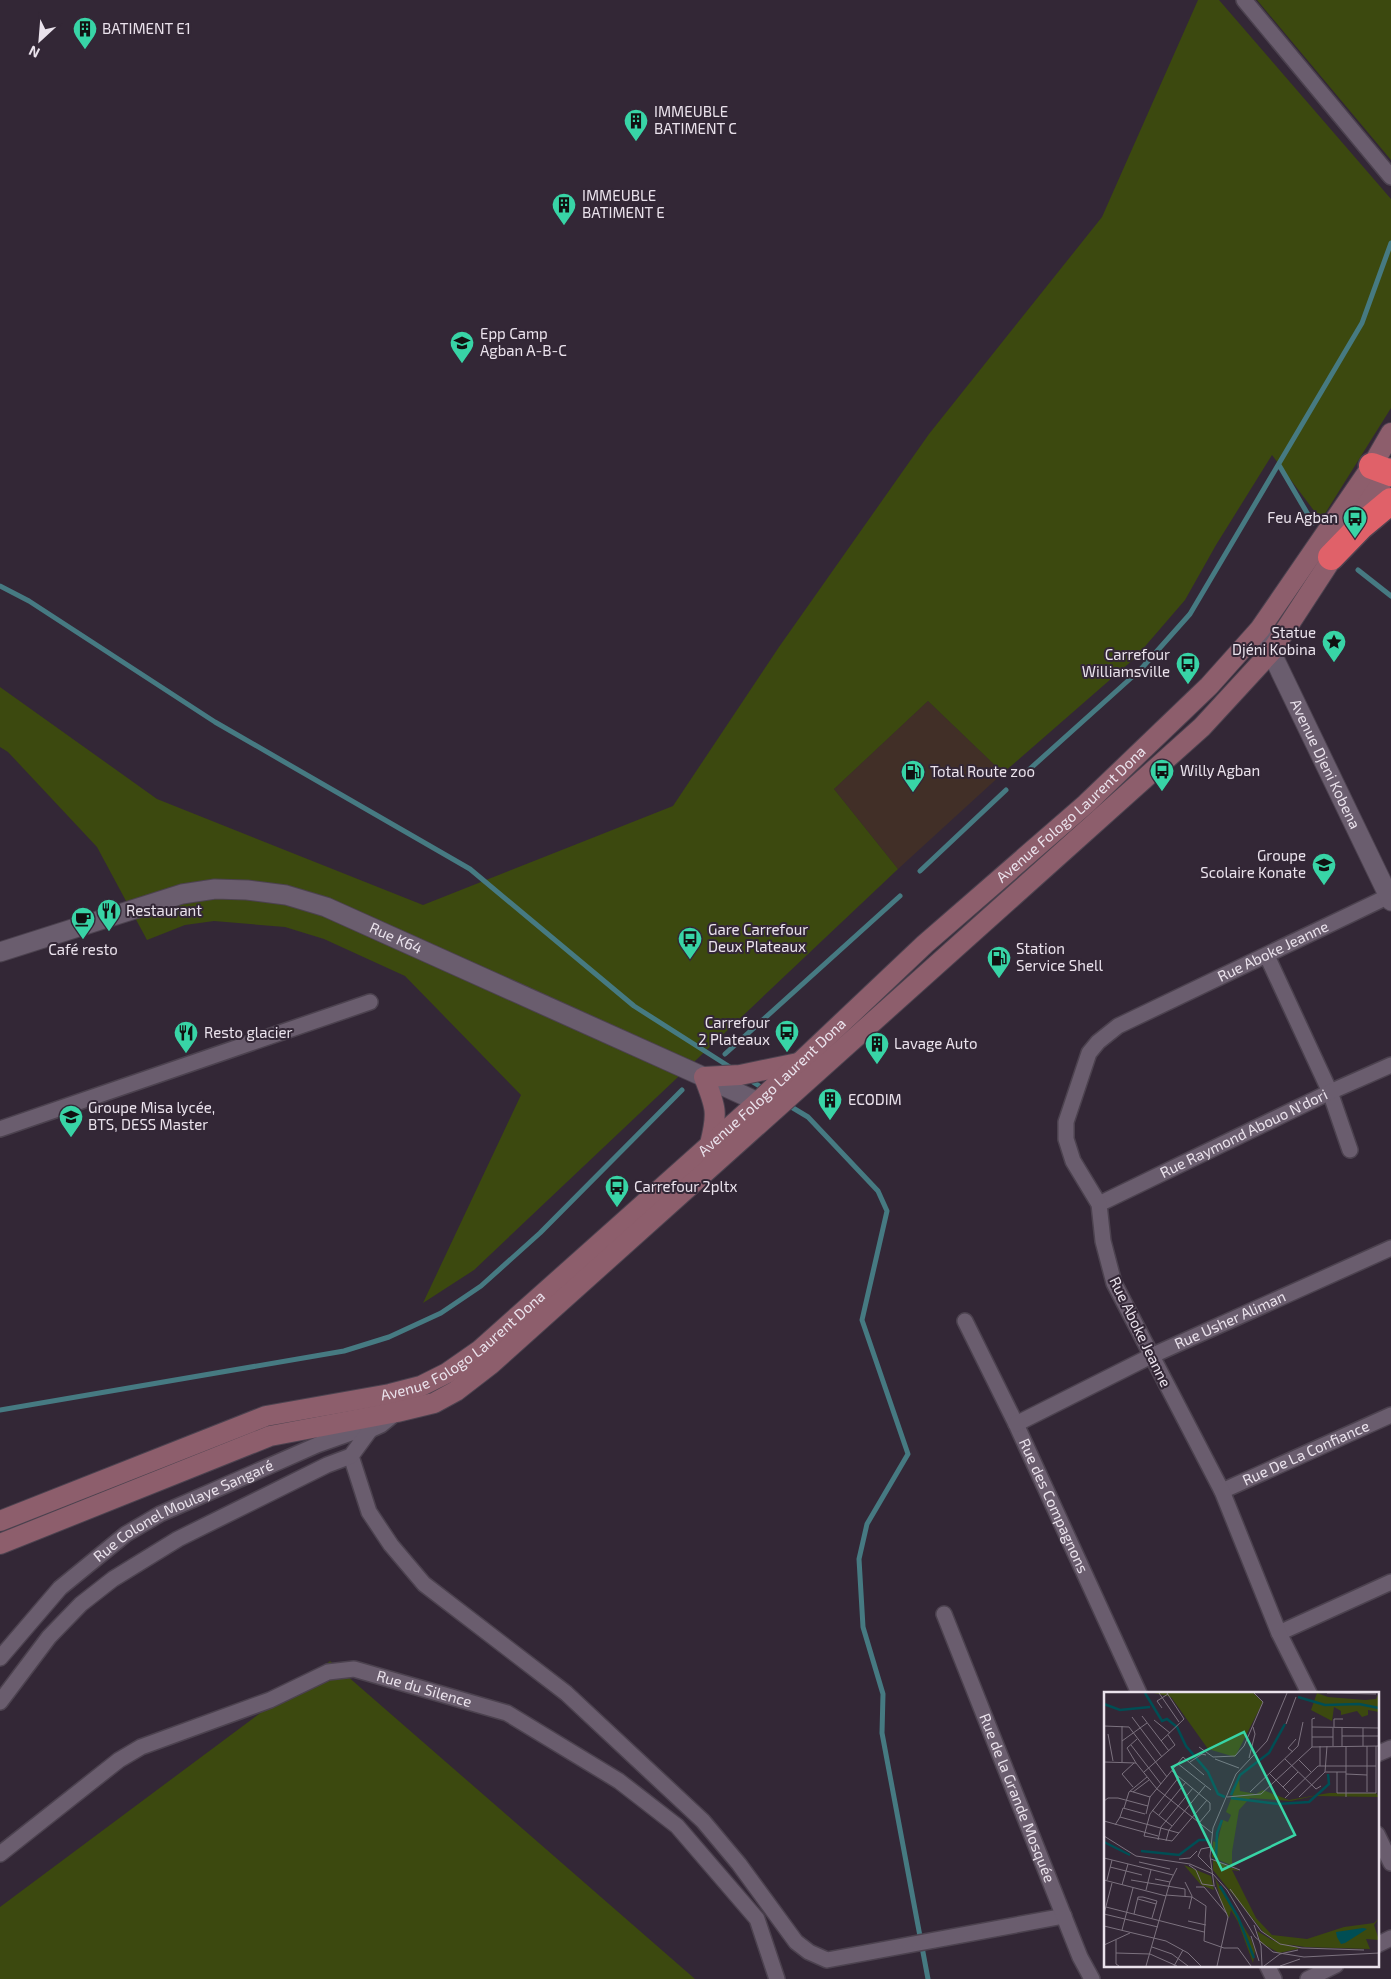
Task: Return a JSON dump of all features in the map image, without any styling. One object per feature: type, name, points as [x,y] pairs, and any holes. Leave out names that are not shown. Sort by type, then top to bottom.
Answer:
[{"type":"highway","points":[[1331,558],[1361,526],[1391,501]]},
{"type":"main road","name":"Avenue Fologo Laurent Dona","points":[[0,1521],[266,1416],[394,1403],[434,1403],[456,1391],[491,1364],[764,1108],[1202,727],[1271,652],[1331,558],[1387,459]]},
{"type":"main road","name":"Avenue Fologo Laurent Dona","points":[[0,1544],[270,1436],[394,1403],[447,1373],[480,1350],[710,1144],[764,1108],[800,1062],[925,944],[1141,753],[1209,686],[1260,629],[1387,459]]},
{"type":"main road","points":[[710,1144],[717,1119],[714,1102],[704,1077],[740,1075],[800,1062]]},
{"type":"street","points":[[1244,2],[1391,177]]},
{"type":"street","name":"Avenue Djeni Kobena","points":[[1260,629],[1390,898]]},
{"type":"street","name":"Rue K64","points":[[0,952],[182,894],[215,889],[286,895],[326,907],[704,1077],[764,1108]]},
{"type":"street","name":"Rue Aboke Jeanne","points":[[1308,1692],[1279,1633],[1222,1491],[1114,1282],[1103,1241],[1099,1204],[1073,1161],[1066,1139],[1066,1122],[1089,1054],[1098,1042],[1118,1026],[1390,898]]},
{"type":"street","points":[[1267,956],[1330,1092],[1350,1150]]},
{"type":"street","points":[[0,1129],[370,1002]]},
{"type":"street","name":"Rue Raymond Abouo N'dori","points":[[1099,1204],[1330,1092],[1391,1065]]},
{"type":"street","name":"Rue Usher Aliman","points":[[1016,1424],[1151,1356],[1391,1248]]},
{"type":"street","name":"Rue des Compagnons","points":[[965,1321],[1016,1424],[1139,1692]]},
{"type":"street","name":"Rue Colonel Moulaye Sangaré","points":[[0,1658],[60,1588],[126,1534],[160,1514],[317,1445],[350,1433],[370,1430],[387,1422],[394,1403]]},
{"type":"street","name":"Rue De La Confiance","points":[[1222,1491],[1391,1415]]},
{"type":"street","points":[[0,1702],[50,1637],[81,1604],[113,1579],[178,1539],[327,1465],[350,1456],[370,1430]]},
{"type":"street","points":[[350,1456],[369,1512],[391,1546],[424,1584],[566,1694],[703,1821],[740,1864],[796,1942],[809,1952],[826,1960],[1064,1916]]},
{"type":"street","points":[[1279,1633],[1391,1582]]},
{"type":"street","name":"Rue de la Grande Mosquée","points":[[944,1614],[1064,1916],[1092,1979]]},
{"type":"street","name":"Rue du Silence","points":[[0,1854],[119,1760],[141,1747],[270,1700],[328,1672],[354,1669],[507,1713],[619,1781],[677,1826],[757,1919],[777,1979]]},
{"type":"street","points":[[1378,1754],[1391,1748]]},
{"type":"street","points":[[1378,1836],[1391,1863]]},
{"type":"street","points":[[1378,1944],[1391,1938]]},
{"type":"street","points":[[1268,1966],[1274,1979]]},
{"type":"street","points":[[1308,1979],[1334,1966]]},
{"type":"shaded area","points":[[928,701],[1003,773],[898,869],[834,789]]},
{"type":"green space","points":[[1198,0],[1219,0],[1391,199],[1391,408],[1321,520],[1272,455],[1216,545],[1185,600],[1135,658],[1003,773],[928,701],[834,789],[898,869],[474,1270],[423,1303],[521,1095],[405,976],[324,939],[285,927],[214,921],[185,925],[147,940],[97,847],[8,752],[0,747],[0,687],[157,799],[423,905],[673,806],[779,647],[929,434],[1102,217]]},
{"type":"green space","points":[[1257,0],[1391,0],[1391,160]]},
{"type":"green space","points":[[330,1661],[695,1979],[0,1979],[0,1907]]},
{"type":"waterway","points":[[1022,776],[1141,669],[1190,614],[1362,323],[1391,243]]},
{"type":"waterway","points":[[1279,465],[1313,523]]},
{"type":"waterway","points":[[1358,570],[1391,596]]},
{"type":"waterway","points":[[0,586],[29,601],[215,722],[470,869],[634,1006],[733,1069]]},
{"type":"waterway","points":[[920,871],[1006,790]]},
{"type":"waterway","points":[[725,1054],[900,896]]},
{"type":"waterway","points":[[748,1079],[764,1089]]},
{"type":"waterway","points":[[0,1410],[344,1351],[389,1337],[441,1313],[481,1286],[540,1233],[682,1090]]},
{"type":"waterway","points":[[788,1105],[808,1117],[878,1191],[887,1211],[862,1320],[908,1454],[867,1524],[859,1559],[863,1627],[883,1694],[882,1733],[928,1979]]},
{"type":"place","name":"BATIMENT E1","points":[[85,50]]},
{"type":"place","name":"IMMEUBLE BATIMENT C","points":[[636,142]]},
{"type":"place","name":"IMMEUBLE BATIMENT E","points":[[564,226]]},
{"type":"place","name":"Epp Camp Agban A-B-C","points":[[462,364]]},
{"type":"place","name":"Feu Agban","points":[[1355,539]]},
{"type":"place","name":"Statue Djéni Kobina","points":[[1334,663]]},
{"type":"place","name":"Carrefour Williamsville","points":[[1188,685]]},
{"type":"place","name":"Willy Agban","points":[[1162,792]]},
{"type":"place","name":"Total Route zoo","points":[[913,793]]},
{"type":"place","name":"Groupe Scolaire Konate","points":[[1324,886]]},
{"type":"place","name":"Restaurant","points":[[109,932]]},
{"type":"place","name":"Café resto","points":[[83,940]]},
{"type":"place","name":"Gare Carrefour Deux Plateaux","points":[[690,960]]},
{"type":"place","name":"Station Service Shell","points":[[999,979]]},
{"type":"place","name":"Carrefour 2 Plateaux","points":[[787,1053]]},
{"type":"place","name":"Resto glacier","points":[[186,1054]]},
{"type":"place","name":"Lavage Auto","points":[[877,1065]]},
{"type":"place","name":"ECODIM","points":[[830,1121]]},
{"type":"place","name":"Groupe Misa lycée, BTS, DESS Master","points":[[71,1138]]},
{"type":"place","name":"Carrefour 2pltx","points":[[617,1208]]}]
